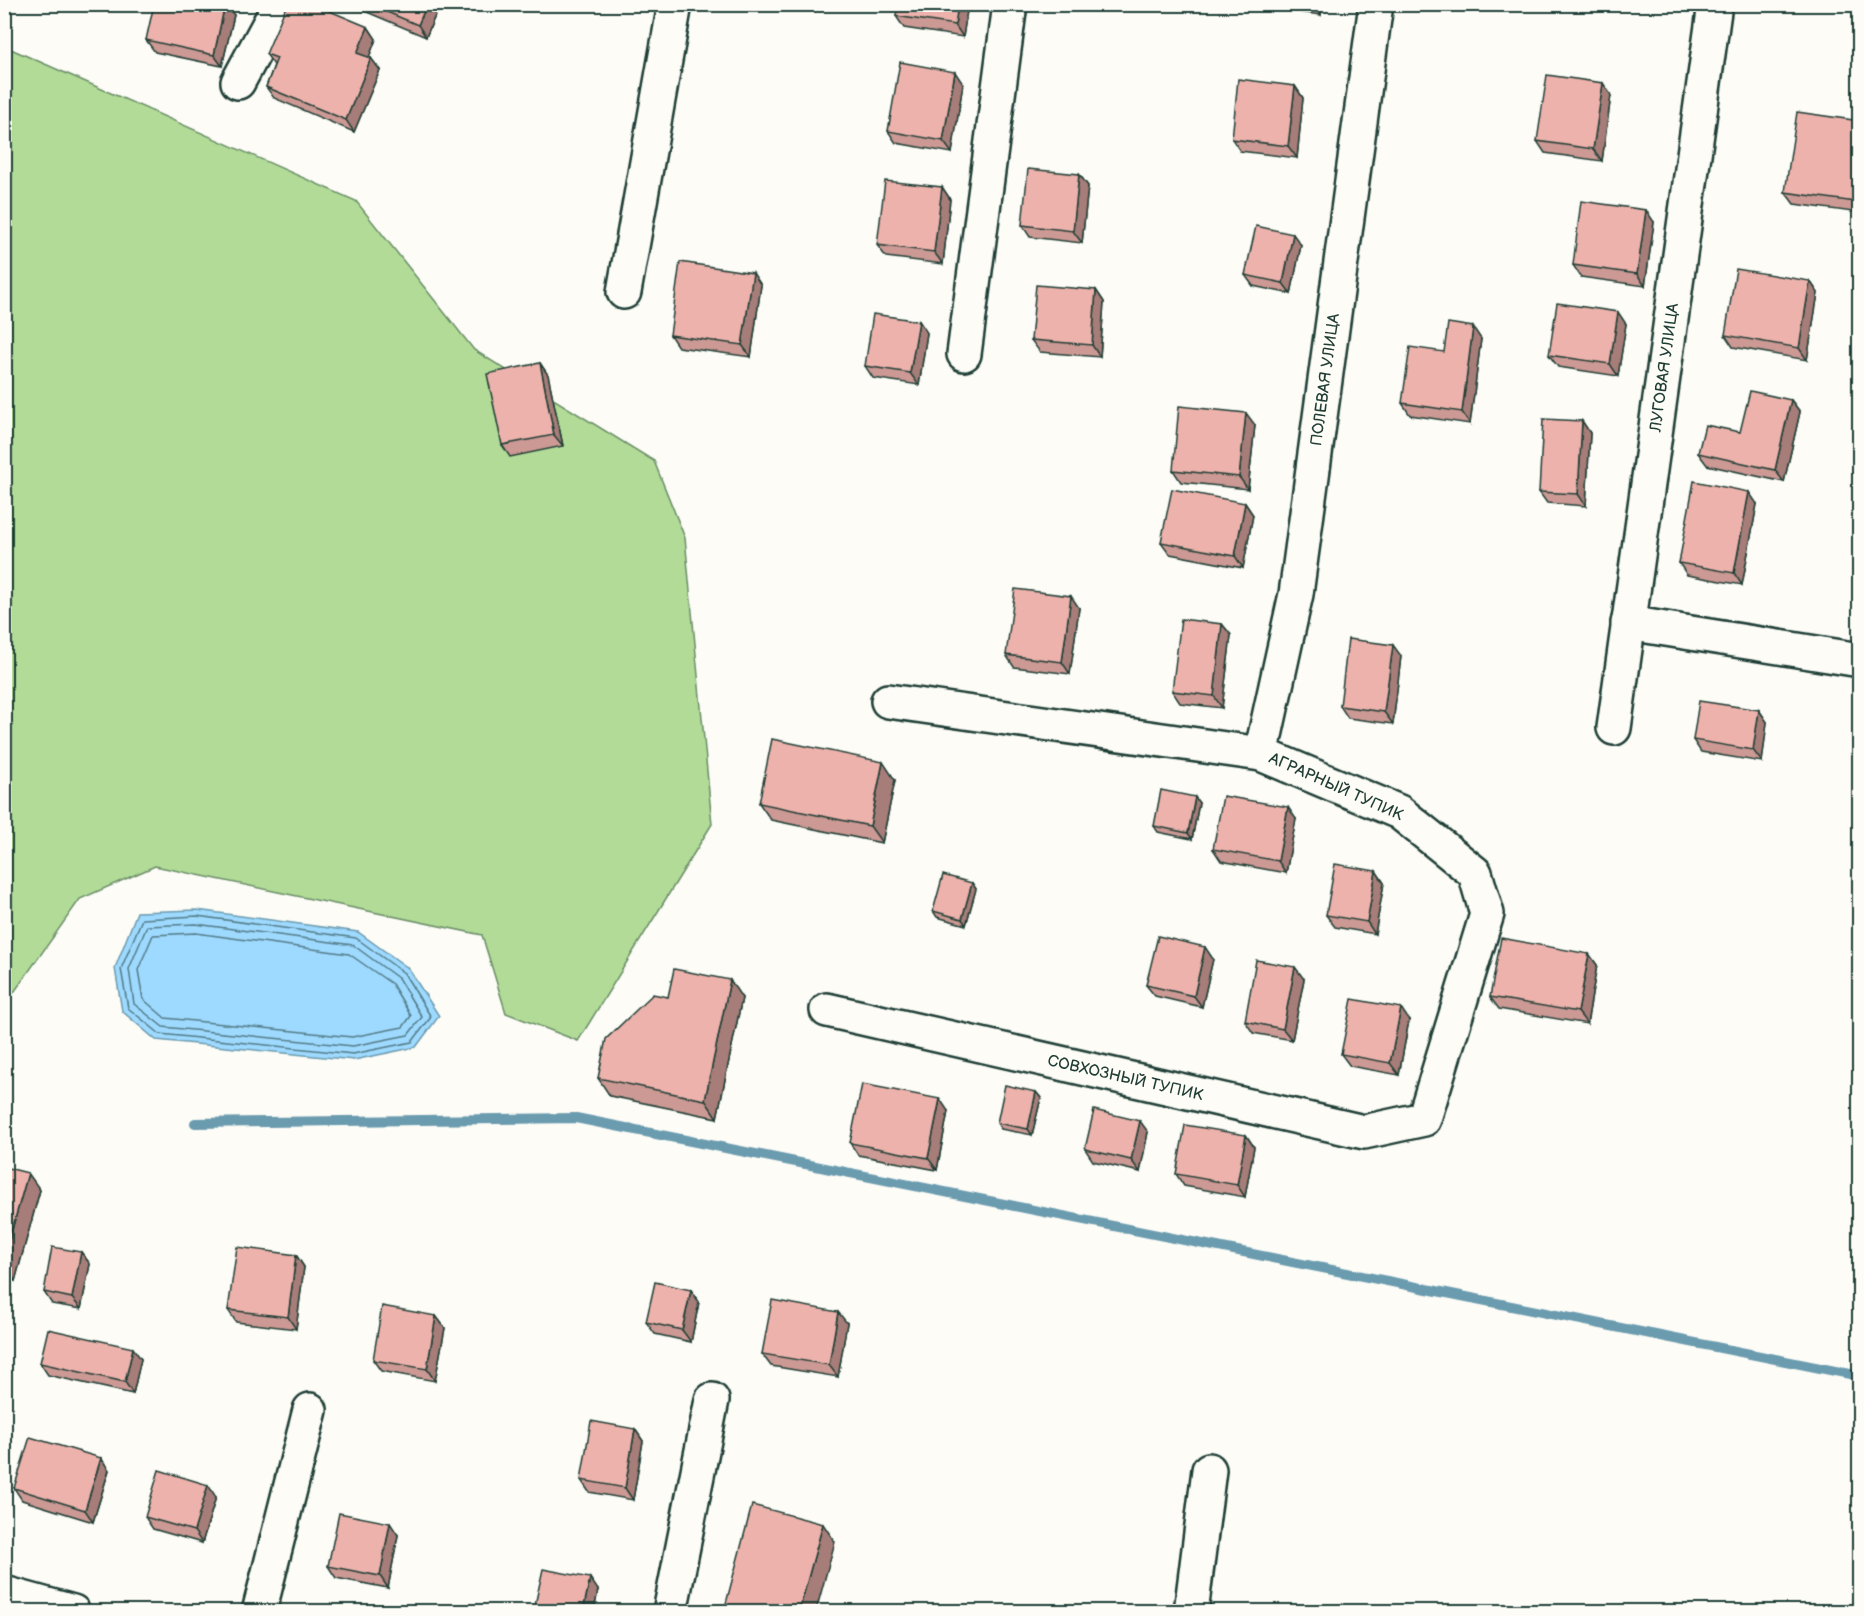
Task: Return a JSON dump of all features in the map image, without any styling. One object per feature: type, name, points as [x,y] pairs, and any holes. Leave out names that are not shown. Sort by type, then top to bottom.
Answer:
[{"type":"street","points":[[238,82],[280,4]]},
{"type":"street","points":[[624,292],[675,4]]},
{"type":"street","points":[[964,354],[1010,4]]},
{"type":"street","name":"ПОЛЕВАЯ УЛИЦА","points":[[1261,754],[1296,594],[1376,4]]},
{"type":"street","name":"ЛУГОВАЯ УЛИЦА","points":[[1614,728],[1715,4]]},
{"type":"street","points":[[1628,623],[1860,660]]},
{"type":"street","name":"АГРАРНЫЙ ТУПИК","points":[[888,701],[1261,754],[1399,812],[1475,873],[1487,914],[1424,1119]]},
{"type":"street","name":"СОВХОЗНЫЙ ТУПИК","points":[[827,1010],[1364,1132],[1424,1119]]},
{"type":"street","points":[[670,1611],[712,1400]]},
{"type":"street","points":[[259,1611],[310,1410]]},
{"type":"street","points":[[1191,1611],[1209,1470]]},
{"type":"street","points":[[4,1593],[73,1611]]},
{"type":"green space","points":[[4,46],[356,201],[474,350],[654,461],[685,538],[712,824],[578,1041],[506,1013],[482,935],[155,866],[80,899],[5,1005]]},
{"type":"water","points":[[197,910],[358,932],[408,968],[439,1016],[416,1047],[354,1060],[156,1040],[122,1011],[115,968],[137,912]]},
{"type":"building","points":[[154,4],[225,4],[214,55],[146,40]]},
{"type":"building","points":[[287,4],[313,4],[368,27],[357,53],[371,58],[346,120],[266,87],[277,58],[266,54]]},
{"type":"building","points":[[368,4],[427,4],[418,25]]},
{"type":"building","points":[[898,4],[958,4],[955,25],[896,16]]},
{"type":"building","points":[[900,62],[955,72],[943,141],[888,131]]},
{"type":"building","points":[[1547,75],[1603,83],[1593,149],[1537,141]]},
{"type":"building","points":[[1238,79],[1295,86],[1288,146],[1232,139]]},
{"type":"building","points":[[1797,112],[1860,121],[1860,174],[1855,202],[1785,192]]},
{"type":"building","points":[[1028,169],[1079,174],[1073,231],[1022,225]]},
{"type":"building","points":[[885,181],[942,187],[934,252],[877,245]]},
{"type":"building","points":[[1581,201],[1646,210],[1637,274],[1573,265]]},
{"type":"building","points":[[1256,226],[1293,234],[1283,283],[1245,275]]},
{"type":"building","points":[[680,262],[753,273],[742,345],[670,335]]},
{"type":"building","points":[[1736,269],[1810,281],[1799,348],[1725,335]]},
{"type":"building","points":[[1036,285],[1096,290],[1092,345],[1031,340]]},
{"type":"building","points":[[1557,303],[1618,312],[1610,364],[1549,355]]},
{"type":"building","points":[[873,314],[919,321],[910,373],[865,366]]},
{"type":"building","points":[[1448,323],[1473,327],[1462,412],[1402,403],[1410,347],[1444,352]]},
{"type":"building","points":[[540,363],[554,435],[502,445],[487,374]]},
{"type":"building","points":[[1750,391],[1791,400],[1775,470],[1698,453],[1705,425],[1740,432]]},
{"type":"building","points":[[1179,406],[1246,413],[1239,477],[1173,470]]},
{"type":"building","points":[[1543,419],[1582,421],[1578,494],[1539,492]]},
{"type":"building","points":[[1694,481],[1749,492],[1734,573],[1679,563]]},
{"type":"building","points":[[1172,489],[1245,503],[1235,556],[1161,542]]},
{"type":"building","points":[[1015,589],[1071,596],[1062,662],[1006,655]]},
{"type":"building","points":[[1181,619],[1222,624],[1214,696],[1172,691]]},
{"type":"building","points":[[1348,639],[1393,645],[1384,712],[1340,706]]},
{"type":"building","points":[[1699,701],[1759,710],[1753,750],[1693,740]]},
{"type":"building","points":[[772,739],[883,762],[870,826],[759,803]]},
{"type":"building","points":[[1161,790],[1195,797],[1188,833],[1154,826]]},
{"type":"building","points":[[1223,796],[1288,807],[1278,861],[1213,849]]},
{"type":"building","points":[[1860,827],[1860,849],[1856,849]]},
{"type":"building","points":[[1335,864],[1376,871],[1367,922],[1326,915]]},
{"type":"building","points":[[943,875],[972,883],[962,919],[933,911]]},
{"type":"building","points":[[1158,936],[1205,947],[1194,996],[1146,985]]},
{"type":"building","points":[[1501,938],[1589,954],[1578,1012],[1490,997]]},
{"type":"building","points":[[1256,960],[1295,967],[1283,1029],[1245,1021]]},
{"type":"building","points":[[674,969],[730,980],[705,1100],[598,1078],[606,1039],[653,994],[668,997]]},
{"type":"building","points":[[1352,999],[1401,1008],[1390,1063],[1341,1054]]},
{"type":"building","points":[[862,1084],[940,1099],[928,1158],[850,1143]]},
{"type":"building","points":[[1005,1085],[1036,1092],[1028,1129],[997,1123]]},
{"type":"building","points":[[1094,1110],[1140,1121],[1131,1160],[1085,1149]]},
{"type":"building","points":[[1185,1125],[1246,1135],[1237,1185],[1176,1174]]},
{"type":"building","points":[[4,1167],[28,1173],[4,1258]]},
{"type":"building","points":[[52,1247],[81,1252],[72,1298],[44,1292]]},
{"type":"building","points":[[237,1247],[296,1255],[288,1317],[228,1310]]},
{"type":"building","points":[[655,1282],[691,1290],[682,1330],[646,1322]]},
{"type":"building","points":[[772,1300],[838,1312],[829,1365],[762,1354]]},
{"type":"building","points":[[382,1306],[436,1316],[427,1369],[373,1360]]},
{"type":"building","points":[[48,1329],[133,1348],[125,1382],[40,1363]]},
{"type":"building","points":[[591,1421],[635,1429],[625,1488],[581,1480]]},
{"type":"building","points":[[30,1437],[101,1458],[85,1510],[14,1488]]},
{"type":"building","points":[[159,1470],[208,1485],[194,1531],[145,1517]]},
{"type":"building","points":[[752,1505],[823,1524],[799,1611],[724,1611]]},
{"type":"building","points":[[339,1513],[390,1523],[380,1576],[328,1566]]},
{"type":"building","points":[[543,1569],[590,1578],[583,1611],[567,1611],[535,1605]]},
{"type":"waterway","points":[[195,1123],[576,1118],[1860,1376]]}]
